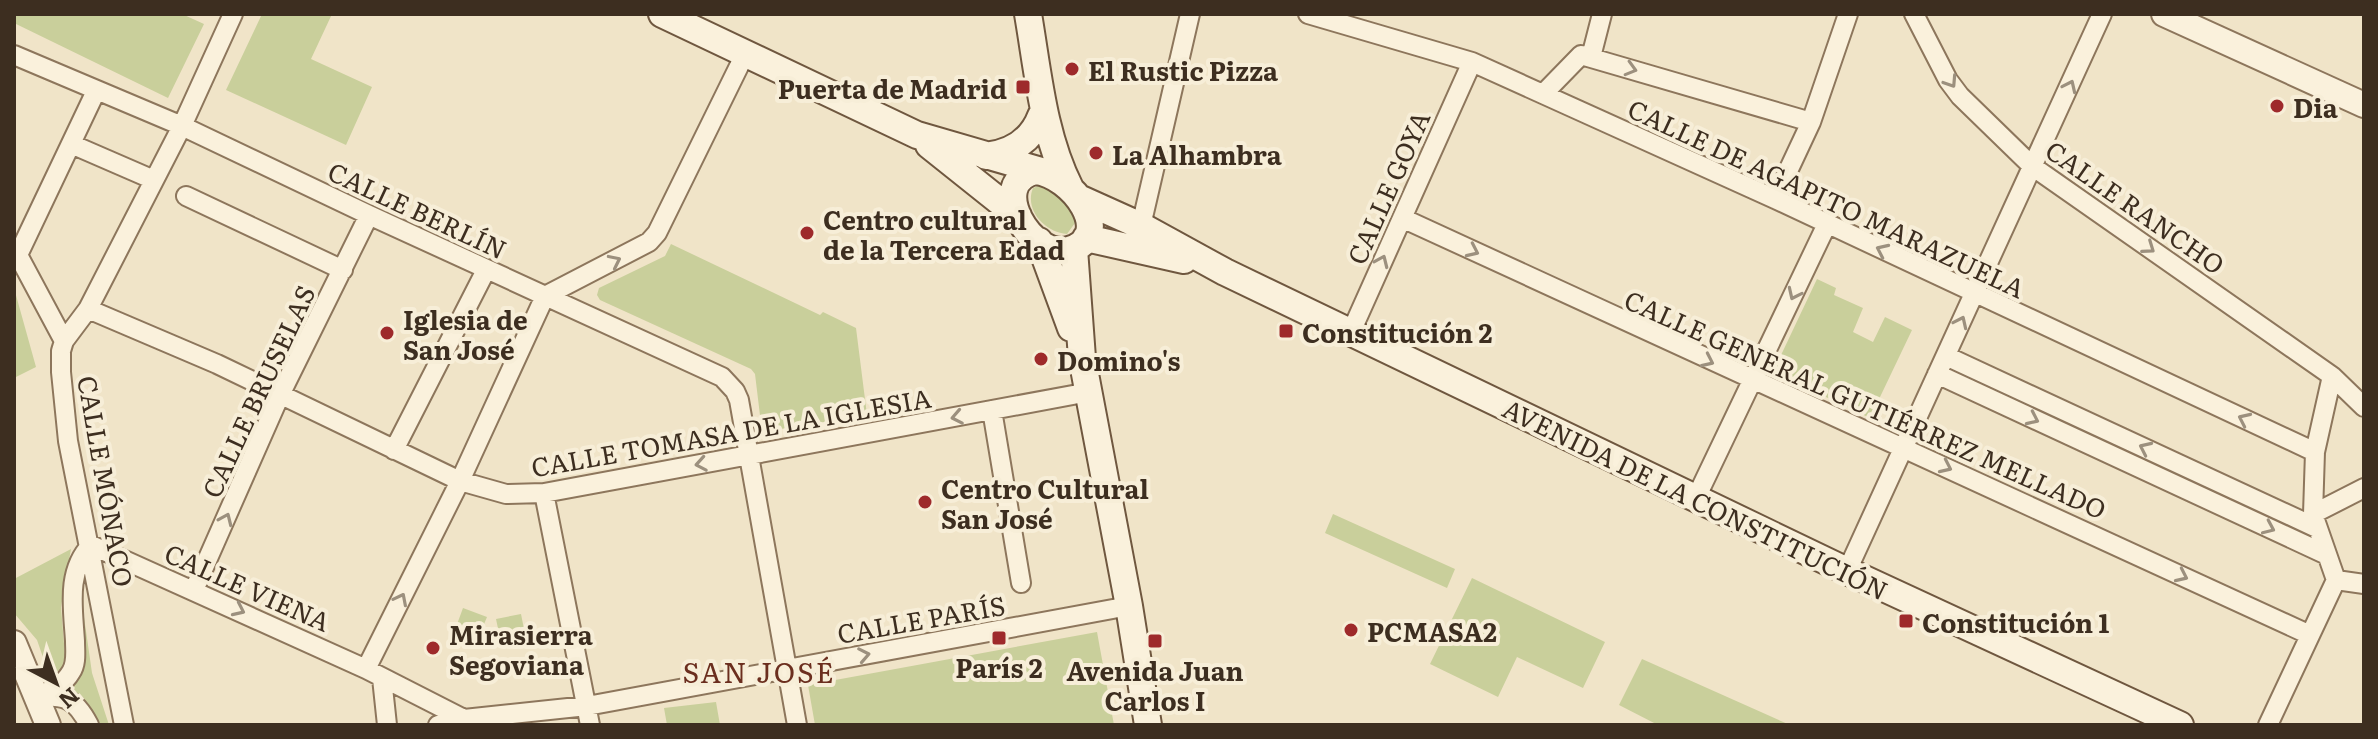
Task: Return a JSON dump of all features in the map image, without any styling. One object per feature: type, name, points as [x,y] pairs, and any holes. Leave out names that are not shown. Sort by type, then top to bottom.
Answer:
[{"type":"main road","points":[[662,14],[917,135],[986,156],[1076,193]]},
{"type":"main road","points":[[1028,14],[1042,111],[1059,163],[1089,220],[1080,243],[1078,292],[1082,358],[1148,725]]},
{"type":"main road","points":[[986,156],[1010,151],[1018,145],[1036,127],[1042,111]]},
{"type":"main road","points":[[1018,216],[1012,198],[1030,174],[1042,111]]},
{"type":"main road","points":[[917,135],[1018,216],[1039,241],[1082,358]]},
{"type":"main road","name":"AVENIDA DE LA CONSTITUCIÓN","points":[[1076,193],[1135,237],[1215,267],[2146,718],[2180,725]]},
{"type":"main road","points":[[1078,292],[1081,279],[1096,260],[1135,237]]},
{"type":"main road","name":"AVENIDA DE LA CONSTITUCIÓN","points":[[1080,243],[1135,237]]},
{"type":"main road","points":[[1039,241],[1059,251],[1080,243]]},
{"type":"street","points":[[64,341],[88,309],[182,126],[233,14]]},
{"type":"street","points":[[1135,237],[1190,14]]},
{"type":"street","name":"CALLE DE AGAPITO MARAZUELA","points":[[1308,14],[1472,62],[1775,199],[2315,452]]},
{"type":"street","points":[[1591,57],[1602,14]]},
{"type":"street","points":[[1775,199],[1811,122],[1848,14]]},
{"type":"street","name":"CALLE RANCHO","points":[[1914,14],[1948,80],[1960,96],[2032,166],[2332,376],[2364,407]]},
{"type":"street","points":[[1847,571],[1904,448],[1946,378],[1975,294],[2102,14]]},
{"type":"street","points":[[2164,14],[2364,105]]},
{"type":"street","points":[[387,725],[374,673],[545,296],[649,242],[657,233],[746,52]]},
{"type":"street","name":"CALLE BERLÍN","points":[[14,55],[182,126],[486,270],[722,377],[739,400],[797,725]]},
{"type":"street","points":[[1543,94],[1581,55],[1811,122]]},
{"type":"street","name":"CALLE GOYA","points":[[1351,332],[1472,62]]},
{"type":"street","points":[[96,91],[71,144],[154,180]]},
{"type":"street","name":"CALLE MÓNACO","points":[[71,144],[18,255],[64,341],[61,372],[68,441],[91,545],[124,725]]},
{"type":"street","points":[[186,196],[343,270]]},
{"type":"street","name":"CALLE BRUSELAS","points":[[194,590],[280,395],[369,215]]},
{"type":"street","name":"CALLE GENERAL GUTIÉRREZ MELLADO","points":[[1402,218],[2310,635]]},
{"type":"street","points":[[1696,498],[1827,224]]},
{"type":"street","points":[[394,450],[486,270]]},
{"type":"street","name":"CALLE TOMASA DE LA IGLESIA","points":[[88,309],[217,364],[460,481],[506,494],[544,493],[1089,392]]},
{"type":"street","points":[[1954,360],[2310,527],[2327,555],[2336,580],[2268,725]]},
{"type":"street","points":[[2310,527],[2315,452],[2332,376]]},
{"type":"street","points":[[1946,378],[2310,527]]},
{"type":"street","points":[[992,410],[1021,583]]},
{"type":"street","points":[[2310,527],[2364,488]]},
{"type":"street","points":[[544,493],[590,725]]},
{"type":"street","points":[[36,697],[65,681],[75,666],[75,567],[91,545]]},
{"type":"street","name":"CALLE VIENA","points":[[91,545],[374,673],[464,719]]},
{"type":"street","points":[[2336,580],[2364,584]]},
{"type":"street","name":"CALLE PARÍS","points":[[438,725],[464,719],[587,706],[1129,606]]},
{"type":"street","points":[[14,643],[48,725]]},
{"type":"street","points":[[36,697],[54,696],[69,700],[89,725]]},
{"type":"green space","points":[[14,14],[182,14],[204,24],[168,98],[14,23]]},
{"type":"green space","points":[[262,14],[332,14],[311,59],[372,87],[346,145],[226,90]]},
{"type":"green space","points":[[1041,185],[1068,205],[1075,223],[1067,234],[1051,229],[1034,212],[1031,204],[1033,188]]},
{"type":"green space","points":[[671,244],[820,315],[823,312],[856,328],[867,415],[762,432],[755,374],[751,369],[600,300],[597,295],[599,288],[665,256]]},
{"type":"green space","points":[[1817,279],[1836,288],[1834,295],[1863,308],[1853,332],[1873,342],[1885,317],[1912,330],[1870,418],[1773,372]]},
{"type":"green space","points":[[14,288],[36,367],[14,378]]},
{"type":"green space","points":[[1333,514],[1455,569],[1447,588],[1325,533]]},
{"type":"green space","points":[[71,549],[61,607],[65,656],[62,669],[53,673],[46,666],[37,640],[14,613],[14,579]]},
{"type":"green space","points":[[1472,578],[1605,642],[1583,688],[1517,657],[1498,697],[1430,664]]},
{"type":"green space","points":[[80,589],[92,673],[109,725],[93,725],[59,691],[77,669]]},
{"type":"green space","points":[[463,608],[487,617],[479,636],[456,627]]},
{"type":"green space","points":[[521,614],[525,634],[500,638],[496,619]]},
{"type":"green space","points":[[1097,632],[1114,725],[815,725],[808,685]]},
{"type":"green space","points":[[1642,659],[1790,725],[1658,725],[1619,705]]},
{"type":"green space","points":[[716,702],[720,725],[667,725],[664,708]]},
{"type":"place","name":"El Rustic Pizza","points":[[1072,69]]},
{"type":"place","name":"Puerta de Madrid","points":[[1023,87]]},
{"type":"place","name":"Dia","points":[[2277,106]]},
{"type":"place","name":"La Alhambra","points":[[1096,153]]},
{"type":"place","name":"Centro cultural de la Tercera Edad","points":[[807,233]]},
{"type":"place","name":"Constitución 2","points":[[1286,331]]},
{"type":"place","name":"Iglesia de San José","points":[[387,333]]},
{"type":"place","name":"Domino's","points":[[1041,359]]},
{"type":"place","name":"Centro Cultural San José","points":[[925,502]]},
{"type":"place","name":"Constitución 1","points":[[1906,621]]},
{"type":"place","name":"PCMASA2","points":[[1351,630]]},
{"type":"place","name":"París 2","points":[[999,638]]},
{"type":"place","name":"Avenida Juan Carlos I","points":[[1155,641]]},
{"type":"place","name":"Mirasierra Segoviana","points":[[433,648]]},
{"type":"district","name":"SAN JOSÉ","points":[[759,671]]}]
